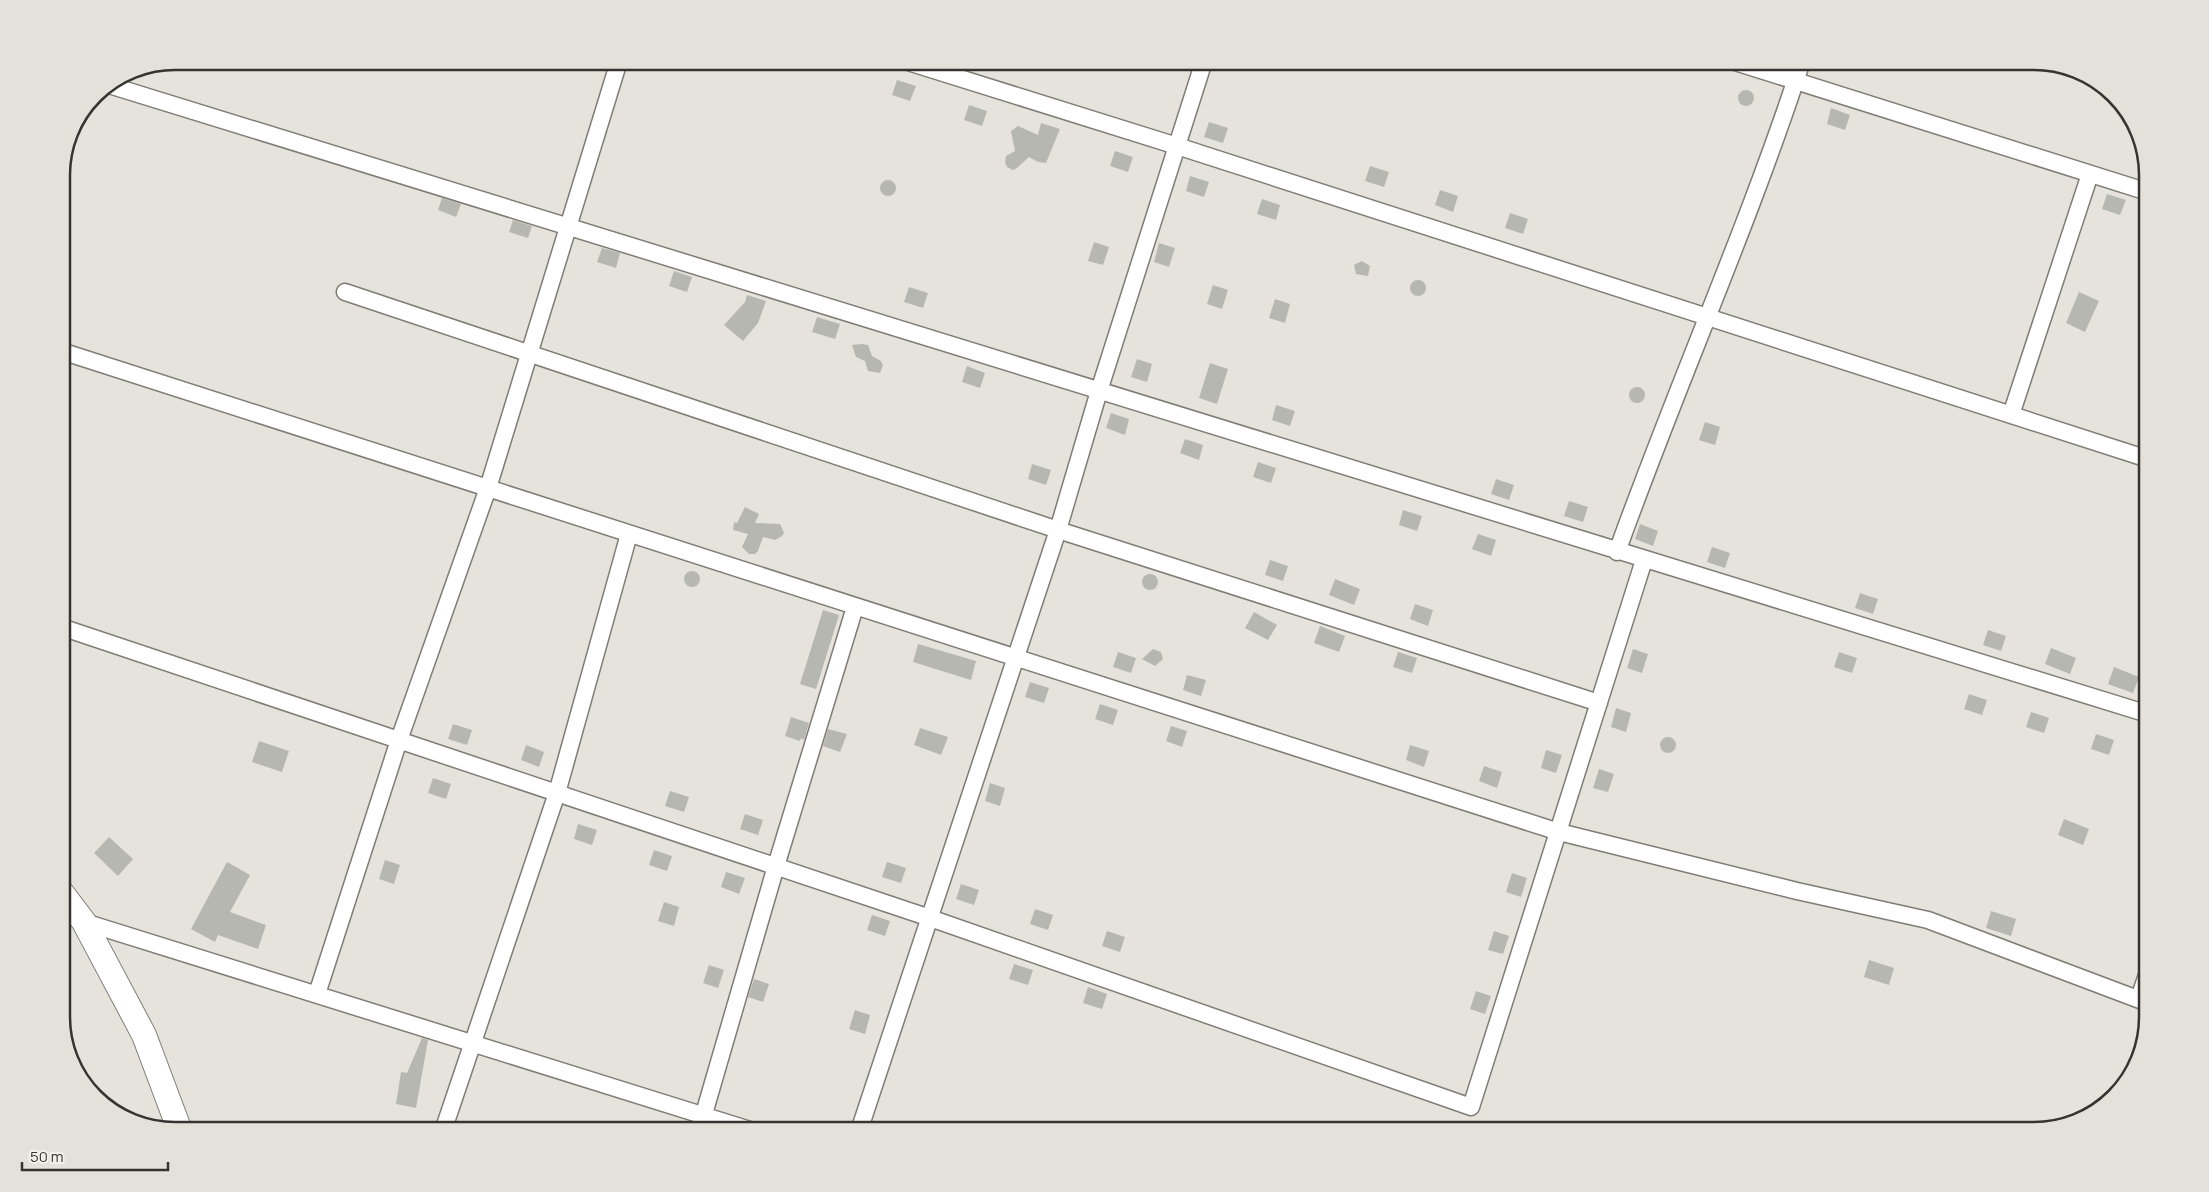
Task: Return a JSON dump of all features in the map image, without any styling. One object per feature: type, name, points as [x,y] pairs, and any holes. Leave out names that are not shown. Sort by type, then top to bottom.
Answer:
[{"type":"main road","points":[[70,904],[84,922],[144,1035],[177,1122]]},
{"type":"street","points":[[317,994],[399,740],[488,488],[570,227],[616,70]]},
{"type":"street","points":[[934,70],[1177,146],[2139,456]]},
{"type":"street","points":[[862,1122],[1058,530],[1099,391],[1201,70]]},
{"type":"street","points":[[1761,70],[2139,189]]},
{"type":"street","points":[[1617,552],[1706,318],[1725,274],[1799,70]]},
{"type":"street","points":[[118,88],[1617,552],[2139,711]]},
{"type":"street","points":[[2011,415],[2090,174]]},
{"type":"street","points":[[345,292],[1058,530],[1598,703]]},
{"type":"street","points":[[70,354],[1559,832],[1798,891],[1928,920],[2139,999]]},
{"type":"street","points":[[446,1122],[557,793],[628,534]]},
{"type":"street","points":[[70,630],[930,918],[1471,1107],[1644,560]]},
{"type":"street","points":[[702,1122],[776,866],[855,607]]},
{"type":"street","points":[[84,922],[474,1043],[699,1122]]},
{"type":"building","points":[[897,80],[916,86],[910,101],[892,95]]},
{"type":"building","points":[[1746,90],[1752,92],[1754,98],[1752,104],[1746,106],[1740,104],[1738,98],[1740,92]]},
{"type":"building","points":[[969,105],[987,111],[982,126],[964,120]]},
{"type":"building","points":[[1831,108],[1850,115],[1845,130],[1827,124]]},
{"type":"building","points":[[1209,122],[1228,128],[1223,143],[1204,137]]},
{"type":"building","points":[[1041,123],[1060,129],[1046,163],[1038,162],[1029,157],[1013,170],[1007,167],[1005,162],[1006,156],[1015,151],[1011,131],[1018,126],[1038,135]]},
{"type":"building","points":[[1115,151],[1133,157],[1128,172],[1110,166]]},
{"type":"building","points":[[1370,166],[1389,172],[1384,187],[1365,181]]},
{"type":"building","points":[[1190,176],[1209,182],[1204,197],[1186,191]]},
{"type":"building","points":[[888,180],[894,182],[896,188],[894,194],[888,196],[882,194],[880,188],[882,182]]},
{"type":"building","points":[[1440,190],[1458,196],[1453,212],[1435,205]]},
{"type":"building","points":[[2107,194],[2126,200],[2120,215],[2102,209]]},
{"type":"building","points":[[442,198],[461,204],[456,217],[438,210]]},
{"type":"building","points":[[1262,199],[1280,205],[1276,220],[1257,214]]},
{"type":"building","points":[[1510,213],[1528,219],[1523,234],[1505,228]]},
{"type":"building","points":[[513,220],[532,226],[528,238],[509,232]]},
{"type":"building","points":[[1094,242],[1109,247],[1103,265],[1088,261]]},
{"type":"building","points":[[1159,243],[1175,248],[1169,267],[1154,262]]},
{"type":"building","points":[[602,248],[620,253],[616,268],[597,262]]},
{"type":"building","points":[[1362,261],[1370,266],[1368,276],[1356,274],[1354,265]]},
{"type":"building","points":[[674,271],[692,277],[687,292],[669,286]]},
{"type":"building","points":[[1418,280],[1424,282],[1426,288],[1424,294],[1418,296],[1412,294],[1410,288],[1412,282]]},
{"type":"building","points":[[1213,285],[1228,290],[1222,309],[1207,304]]},
{"type":"building","points":[[909,287],[928,293],[923,308],[904,302]]},
{"type":"building","points":[[2079,292],[2099,301],[2085,332],[2066,323]]},
{"type":"building","points":[[747,295],[766,301],[758,323],[743,341],[724,325],[745,302]]},
{"type":"building","points":[[1275,299],[1290,304],[1285,323],[1269,318]]},
{"type":"building","points":[[817,317],[840,324],[835,339],[812,332]]},
{"type":"building","points":[[852,345],[868,345],[872,356],[881,361],[883,365],[880,373],[868,371],[865,361],[856,357]]},
{"type":"building","points":[[1137,359],[1152,364],[1147,382],[1131,377]]},
{"type":"building","points":[[1210,363],[1228,369],[1217,404],[1199,398]]},
{"type":"building","points":[[967,366],[985,373],[980,388],[962,382]]},
{"type":"building","points":[[1637,387],[1643,389],[1645,395],[1643,401],[1637,403],[1631,401],[1629,395],[1631,389]]},
{"type":"building","points":[[1276,405],[1295,411],[1290,426],[1272,420]]},
{"type":"building","points":[[1111,413],[1129,419],[1125,435],[1106,428]]},
{"type":"building","points":[[1705,422],[1720,427],[1715,445],[1699,440]]},
{"type":"building","points":[[1185,439],[1203,445],[1199,460],[1180,453]]},
{"type":"building","points":[[1258,462],[1276,468],[1271,483],[1253,477]]},
{"type":"building","points":[[1032,464],[1051,470],[1046,485],[1028,479]]},
{"type":"building","points":[[1496,479],[1514,485],[1509,500],[1491,494]]},
{"type":"building","points":[[1569,501],[1588,507],[1583,522],[1564,516]]},
{"type":"building","points":[[745,507],[759,514],[755,523],[780,524],[784,533],[775,540],[763,537],[755,554],[749,554],[742,547],[748,534],[733,530],[734,522],[737,523]]},
{"type":"building","points":[[1403,510],[1422,516],[1417,531],[1399,525]]},
{"type":"building","points":[[1640,524],[1658,531],[1653,546],[1635,539]]},
{"type":"building","points":[[1478,534],[1496,540],[1491,556],[1472,549]]},
{"type":"building","points":[[1712,547],[1730,553],[1725,568],[1707,562]]},
{"type":"building","points":[[1270,560],[1288,566],[1283,581],[1265,575]]},
{"type":"building","points":[[692,571],[698,573],[700,579],[698,585],[692,587],[686,585],[684,579],[686,573]]},
{"type":"building","points":[[1150,574],[1156,576],[1158,582],[1156,588],[1150,590],[1144,588],[1142,582],[1144,576]]},
{"type":"building","points":[[1335,579],[1360,589],[1354,605],[1329,595]]},
{"type":"building","points":[[1860,593],[1878,599],[1873,614],[1855,608]]},
{"type":"building","points":[[1415,604],[1433,610],[1428,626],[1410,619]]},
{"type":"building","points":[[823,610],[839,615],[816,689],[800,684]]},
{"type":"building","points":[[1254,612],[1277,625],[1268,640],[1245,628]]},
{"type":"building","points":[[1320,626],[1345,636],[1339,652],[1314,643]]},
{"type":"building","points":[[1988,630],[2006,636],[2001,651],[1983,645]]},
{"type":"building","points":[[918,644],[976,661],[971,680],[913,662]]},
{"type":"building","points":[[2051,648],[2076,658],[2070,674],[2045,664]]},
{"type":"building","points":[[1153,649],[1161,652],[1163,659],[1155,666],[1142,659]]},
{"type":"building","points":[[1633,649],[1648,654],[1642,673],[1627,668]]},
{"type":"building","points":[[1118,652],[1136,658],[1131,673],[1113,667]]},
{"type":"building","points":[[1398,652],[1417,658],[1412,673],[1393,667]]},
{"type":"building","points":[[1839,652],[1857,658],[1852,673],[1834,667]]},
{"type":"building","points":[[2114,667],[2139,677],[2133,693],[2108,684]]},
{"type":"building","points":[[1187,675],[1206,680],[1201,696],[1183,690]]},
{"type":"building","points":[[1030,682],[1049,688],[1044,703],[1025,697]]},
{"type":"building","points":[[1969,694],[1987,700],[1982,715],[1964,709]]},
{"type":"building","points":[[1100,704],[1118,710],[1113,725],[1095,719]]},
{"type":"building","points":[[1616,708],[1631,713],[1626,732],[1611,727]]},
{"type":"building","points":[[2031,712],[2049,718],[2044,733],[2026,727]]},
{"type":"building","points":[[791,717],[809,723],[804,740],[801,738],[800,741],[785,736]]},
{"type":"building","points":[[453,724],[472,730],[467,745],[448,739]]},
{"type":"building","points":[[1171,726],[1187,731],[1182,747],[1166,741]]},
{"type":"building","points":[[920,728],[948,737],[941,755],[914,745]]},
{"type":"building","points":[[828,729],[847,734],[840,752],[823,746]]},
{"type":"building","points":[[2096,734],[2114,740],[2109,755],[2091,749]]},
{"type":"building","points":[[1668,737],[1674,739],[1676,745],[1674,751],[1668,753],[1662,751],[1660,745],[1662,739]]},
{"type":"building","points":[[259,741],[289,751],[282,772],[252,762]]},
{"type":"building","points":[[526,745],[544,752],[539,767],[521,760]]},
{"type":"building","points":[[1410,745],[1429,751],[1424,767],[1406,760]]},
{"type":"building","points":[[1546,750],[1562,755],[1556,773],[1541,768]]},
{"type":"building","points":[[1484,766],[1502,772],[1497,788],[1479,781]]},
{"type":"building","points":[[1599,769],[1614,774],[1608,792],[1593,788]]},
{"type":"building","points":[[433,778],[451,784],[446,799],[428,793]]},
{"type":"building","points":[[990,783],[1005,788],[1000,806],[985,801]]},
{"type":"building","points":[[670,791],[689,797],[684,812],[665,806]]},
{"type":"building","points":[[745,814],[763,820],[758,835],[740,829]]},
{"type":"building","points":[[2064,819],[2089,829],[2083,845],[2058,835]]},
{"type":"building","points":[[578,824],[597,830],[592,845],[574,839]]},
{"type":"building","points":[[109,837],[133,859],[118,876],[94,853]]},
{"type":"building","points":[[654,850],[672,856],[667,871],[649,865]]},
{"type":"building","points":[[385,860],[400,865],[394,884],[379,879]]},
{"type":"building","points":[[227,862],[250,875],[230,912],[266,925],[258,949],[218,935],[215,942],[191,929]]},
{"type":"building","points":[[887,862],[906,868],[901,883],[882,877]]},
{"type":"building","points":[[726,872],[745,878],[739,894],[721,887]]},
{"type":"building","points":[[1512,873],[1527,878],[1521,897],[1506,892]]},
{"type":"building","points":[[961,884],[979,890],[974,905],[956,899]]},
{"type":"building","points":[[664,902],[679,907],[674,926],[658,921]]},
{"type":"building","points":[[1035,909],[1053,915],[1048,930],[1030,924]]},
{"type":"building","points":[[1991,911],[2016,919],[2011,936],[1986,928]]},
{"type":"building","points":[[872,915],[890,921],[885,936],[867,930]]},
{"type":"building","points":[[1107,931],[1125,937],[1120,952],[1102,946]]},
{"type":"building","points":[[1494,931],[1509,936],[1503,954],[1488,950]]},
{"type":"building","points":[[1869,960],[1894,968],[1889,985],[1864,977]]},
{"type":"building","points":[[1014,964],[1033,970],[1028,985],[1009,979]]},
{"type":"building","points":[[709,965],[724,970],[718,988],[703,983]]},
{"type":"building","points":[[754,979],[769,984],[763,1002],[748,997]]},
{"type":"building","points":[[1088,987],[1107,994],[1102,1009],[1083,1003]]},
{"type":"building","points":[[1476,991],[1491,996],[1485,1014],[1470,1009]]},
{"type":"building","points":[[855,1010],[870,1015],[865,1034],[849,1029]]},
{"type":"building","points":[[422,1038],[428,1040],[416,1108],[396,1104],[401,1072],[407,1073]]}]
